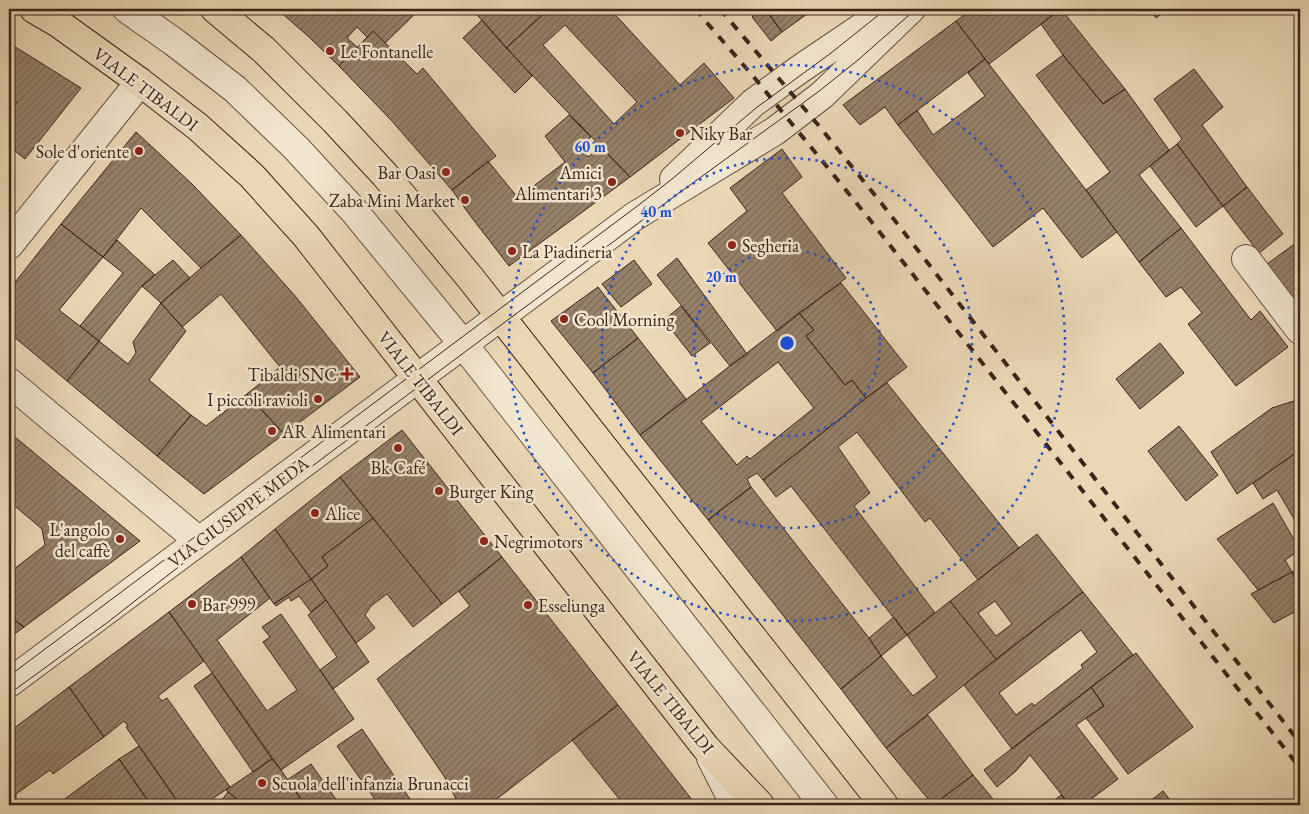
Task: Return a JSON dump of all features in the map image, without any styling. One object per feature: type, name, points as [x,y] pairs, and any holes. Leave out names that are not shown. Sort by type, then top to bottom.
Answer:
[{"type":"main road","name":"VIALE TIBALDI","points":[[34,9],[58,23],[140,82],[198,127],[252,176],[306,236],[706,748],[760,805]]},
{"type":"main road","points":[[215,9],[264,50],[335,121],[384,174],[466,272],[884,805]]},
{"type":"street","points":[[127,9],[235,89],[296,148],[354,211],[463,344],[824,805]]},
{"type":"street","name":"VIA GIUSEPPE MEDA","points":[[635,216],[752,103],[889,9]]},
{"type":"street","name":"VIA GIUSEPPE MEDA","points":[[9,683],[635,216],[791,119],[822,95],[911,9]]},
{"type":"street","points":[[9,245],[140,82]]},
{"type":"street","points":[[1246,259],[1300,330]]},
{"type":"street","points":[[9,382],[199,541]]},
{"type":"street","points":[[706,748],[735,805]]},
{"type":"building","points":[[277,9],[420,9],[385,43],[373,31],[367,37],[357,27],[347,38],[357,47],[339,66]]},
{"type":"building","points":[[472,9],[549,9],[506,48]]},
{"type":"building","points":[[549,9],[610,9],[680,85],[704,63],[734,98],[630,177],[506,48]],"holes":[[[565,25],[637,102],[614,124],[543,45]]]},
{"type":"building","points":[[761,9],[765,9],[782,32],[771,41],[752,17]]},
{"type":"building","points":[[767,9],[814,9],[782,32]]},
{"type":"building","points":[[973,9],[1061,9],[989,64],[956,21]]},
{"type":"building","points":[[1061,9],[1125,89],[1103,104],[1063,55],[1041,24]]},
{"type":"building","points":[[1150,9],[1168,9],[1156,18]]},
{"type":"building","points":[[482,20],[532,76],[515,93],[463,38]]},
{"type":"building","points":[[956,21],[985,59],[898,125],[885,107],[860,125],[843,105]]},
{"type":"building","points":[[373,31],[417,74],[423,68],[496,156],[452,190],[391,120],[339,66]]},
{"type":"building","points":[[9,43],[81,88],[25,159],[9,146],[9,111],[17,102],[9,97]]},
{"type":"building","points":[[1063,55],[1103,104],[1125,89],[1169,150],[1139,175],[1181,228],[1139,262],[1086,190],[1110,172],[1036,75]]},
{"type":"building","points":[[985,59],[1117,232],[1082,258],[1043,208],[993,247],[898,125],[917,110],[933,135],[985,96],[968,73]]},
{"type":"building","points":[[1194,69],[1223,107],[1202,125],[1247,187],[1223,206],[1177,144],[1182,139],[1154,99]]},
{"type":"building","points":[[569,115],[591,137],[579,146],[588,157],[601,147],[630,177],[509,266],[452,190],[488,161],[518,198],[565,162],[545,136]]},
{"type":"building","points":[[136,132],[192,184],[241,235],[201,268],[141,208],[103,257],[61,224]]},
{"type":"building","points":[[1177,144],[1223,206],[1196,227],[1150,166]]},
{"type":"building","points":[[782,149],[802,177],[782,193],[846,278],[777,331],[708,243],[747,211],[730,188]]},
{"type":"building","points":[[1247,187],[1283,234],[1259,253],[1223,206]]},
{"type":"building","points":[[61,224],[103,257],[59,310],[99,341],[67,381],[13,336],[9,298],[9,290]]},
{"type":"building","points":[[1181,228],[1251,320],[1260,311],[1288,347],[1236,386],[1188,324],[1202,313],[1181,287],[1166,297],[1139,262]]},
{"type":"building","points":[[241,235],[296,297],[360,377],[284,434],[247,394],[280,367],[221,294],[182,327],[161,303]]},
{"type":"building","points":[[117,240],[155,275],[142,286],[99,341],[80,326],[123,273],[103,257]]},
{"type":"building","points":[[1300,240],[1300,309],[1267,264]]},
{"type":"building","points":[[677,258],[747,354],[730,366],[657,275]]},
{"type":"building","points":[[173,260],[190,278],[161,303],[142,286]]},
{"type":"building","points":[[634,260],[652,284],[621,307],[602,284]]},
{"type":"building","points":[[841,283],[907,367],[866,398],[852,380],[845,385],[806,336],[814,330],[799,313]]},
{"type":"building","points":[[598,287],[638,338],[593,373],[551,321]]},
{"type":"building","points":[[161,303],[186,331],[149,380],[191,415],[157,456],[67,381],[99,341],[128,364],[136,353],[133,342]]},
{"type":"building","points":[[681,306],[710,343],[692,356],[664,320]]},
{"type":"building","points":[[799,313],[814,330],[806,336],[845,385],[852,380],[866,398],[763,480],[757,473],[747,479],[751,487],[708,520],[640,435]],"holes":[[[778,362],[814,408],[750,459],[747,456],[737,465],[701,421]]]},
{"type":"building","points":[[638,338],[686,399],[640,435],[593,373]]},
{"type":"building","points":[[1160,343],[1184,373],[1140,409],[1116,379]]},
{"type":"building","points":[[887,383],[1019,548],[978,580],[930,518],[925,522],[857,432],[838,447],[870,493],[854,506],[935,613],[907,635],[791,486],[776,497],[763,480]]},
{"type":"building","points":[[247,394],[284,434],[204,494],[157,456],[191,415],[206,426]]},
{"type":"building","points":[[1300,399],[1300,450],[1237,494],[1211,452],[1272,408]]},
{"type":"building","points":[[1179,426],[1218,475],[1186,501],[1148,451]]},
{"type":"building","points":[[402,430],[502,557],[442,604],[340,477]]},
{"type":"building","points":[[9,432],[140,541],[24,627],[9,616],[9,573],[45,545],[42,529],[9,501]]},
{"type":"building","points":[[1300,450],[1300,529],[1277,490],[1263,499],[1253,483]]},
{"type":"building","points":[[340,477],[373,518],[322,557],[328,566],[311,579],[275,529]]},
{"type":"building","points":[[751,487],[881,656],[841,689],[708,520]]},
{"type":"building","points":[[1273,503],[1300,550],[1285,560],[1292,572],[1258,590],[1217,539]]},
{"type":"building","points":[[373,518],[442,604],[413,627],[387,594],[371,606],[365,615],[375,628],[356,643],[311,579],[328,566],[322,557]]},
{"type":"building","points":[[275,529],[311,579],[274,604],[241,557]]},
{"type":"building","points":[[1037,534],[1083,592],[996,659],[950,601]],"holes":[[[995,601],[1012,624],[996,636],[978,613]]]},
{"type":"building","points":[[241,557],[270,598],[217,640],[267,711],[297,690],[263,642],[270,637],[262,627],[281,614],[354,719],[281,770],[169,612]]},
{"type":"building","points":[[502,557],[618,705],[489,805],[447,805],[456,799],[444,776],[377,679],[470,606],[459,592]]},
{"type":"building","points":[[1300,568],[1300,589],[1292,572]]},
{"type":"building","points":[[1292,572],[1300,589],[1300,609],[1274,623],[1251,594]]},
{"type":"building","points":[[311,579],[326,600],[311,612],[299,596],[291,601],[289,597],[276,606],[274,604]]},
{"type":"building","points":[[1083,592],[1133,655],[1012,749],[964,685]],"holes":[[[1081,630],[1097,652],[1081,665],[1083,668],[1034,706],[1032,703],[1016,715],[999,693]]]},
{"type":"building","points":[[326,600],[369,662],[333,689],[320,670],[337,657],[308,615]]},
{"type":"building","points":[[950,601],[996,659],[886,748],[841,689],[881,656],[913,696],[937,677],[907,635]]},
{"type":"building","points":[[169,612],[204,661],[158,696],[162,701],[167,698],[230,787],[203,805],[180,805],[126,727],[128,726],[124,721],[104,737],[69,687]]},
{"type":"building","points":[[9,616],[24,627],[9,638]]},
{"type":"building","points":[[894,617],[907,635],[881,656],[869,638]]},
{"type":"building","points":[[1136,653],[1193,727],[1128,774],[1086,718],[1104,706],[1091,687]]},
{"type":"building","points":[[212,673],[272,759],[253,772],[194,686]]},
{"type":"building","points":[[69,687],[104,737],[53,774],[50,770],[16,794],[17,805],[9,805],[9,732]]},
{"type":"building","points":[[1091,687],[1104,706],[1076,725],[1118,779],[1083,805],[1070,805],[1030,755],[1016,771],[997,787],[984,770]]},
{"type":"building","points":[[618,705],[696,805],[624,805],[572,740]]},
{"type":"building","points":[[928,715],[973,775],[933,805],[886,748]]},
{"type":"building","points":[[362,729],[414,805],[379,805],[337,746]]},
{"type":"building","points":[[139,746],[180,805],[151,805],[119,759]]},
{"type":"building","points":[[119,759],[151,805],[106,805],[102,800],[95,805],[66,805],[62,801]]},
{"type":"building","name":"Scuola dell'infanzia Brunacci","points":[[272,759],[305,805],[244,805],[226,790]]},
{"type":"building","points":[[311,764],[340,805],[305,805],[287,780]]},
{"type":"building","points":[[973,775],[998,805],[933,805]]},
{"type":"building","points":[[1163,791],[1174,805],[1145,805]]},
{"type":"building","points":[[228,792],[244,805],[218,805]]},
{"type":"building","points":[[1061,795],[1070,805],[1048,805]]},
{"type":"tram line","points":[[9,676],[640,204],[756,108],[831,53],[886,9]]},
{"type":"tram line","points":[[9,694],[108,622],[204,547],[505,322],[818,92],[916,9]]},
{"type":"railway","points":[[695,9],[753,76],[867,216],[1300,768]]},
{"type":"railway","points":[[720,9],[882,204],[1300,743]]},
{"type":"place","name":"Le Fontanelle","points":[[330,51]]},
{"type":"place","name":"Niky Bar","points":[[680,133]]},
{"type":"place","name":"Sole d'oriente","points":[[139,151]]},
{"type":"place","name":"Bar Oasi","points":[[446,172]]},
{"type":"place","name":"Amici Alimentari 3","points":[[612,182]]},
{"type":"place","name":"Zaba Mini Market","points":[[465,200]]},
{"type":"place","name":"Segheria","points":[[732,245]]},
{"type":"place","name":"La Piadineria","points":[[512,251]]},
{"type":"place","name":"Cool Morning","points":[[564,319]]},
{"type":"place","name":"Tibaldi SNC","points":[[347,374]]},
{"type":"place","name":"I piccoli ravioli","points":[[318,399]]},
{"type":"place","name":"AR Alimentari","points":[[272,431]]},
{"type":"place","name":"Bk Café","points":[[398,448]]},
{"type":"place","name":"Burger King","points":[[439,491]]},
{"type":"place","name":"Alice","points":[[315,513]]},
{"type":"place","name":"L'angolo del caffè","points":[[120,539]]},
{"type":"place","name":"Negrimotors","points":[[484,541]]},
{"type":"place","name":"Bar 999","points":[[192,604]]},
{"type":"place","name":"Esselunga","points":[[528,605]]},
{"type":"place","name":"Scuola dell'infanzia Brunacci","points":[[262,783]]}]
